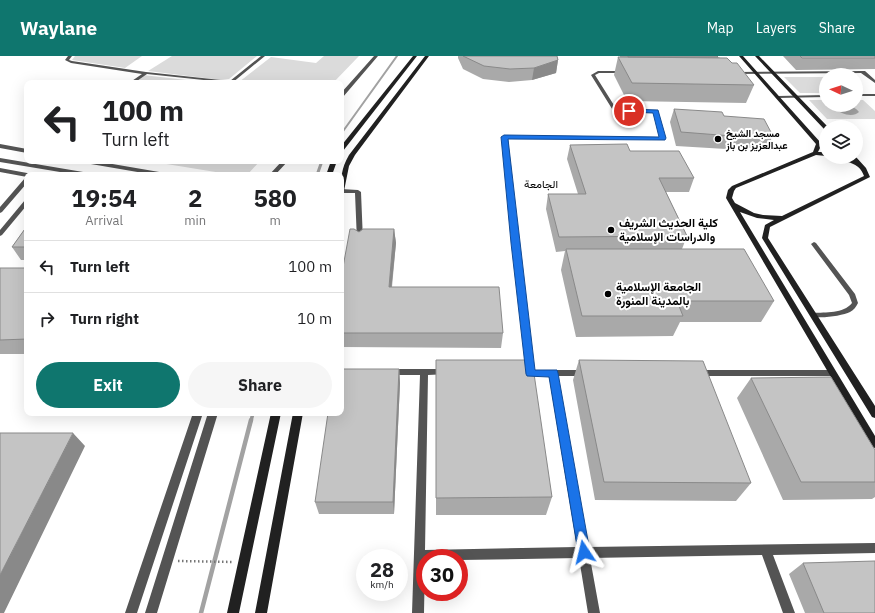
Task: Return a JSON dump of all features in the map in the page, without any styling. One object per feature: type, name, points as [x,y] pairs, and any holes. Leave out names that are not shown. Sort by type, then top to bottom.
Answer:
[{"type":"main road","points":[[344,146],[416,56]]},
{"type":"main road","points":[[344,176],[346,166],[352,155],[427,56]]},
{"type":"main road","points":[[741,56],[778,97],[799,117],[819,144],[814,153]]},
{"type":"main road","points":[[757,56],[794,97],[819,121]]},
{"type":"main road","points":[[808,117],[815,117]]},
{"type":"main road","points":[[819,153],[814,153],[734,187],[731,190],[729,198],[875,444]]},
{"type":"main road","points":[[856,164],[864,169]]},
{"type":"main road","points":[[859,164],[864,169],[867,177],[767,226],[766,238],[875,414]]},
{"type":"main road","points":[[729,198],[743,212],[760,218],[784,218]]},
{"type":"main road","points":[[232,613],[275,416]]},
{"type":"main road","points":[[261,613],[297,416]]},
{"type":"street","points":[[344,93],[376,56]]},
{"type":"street","points":[[863,72],[875,82]]},
{"type":"street","points":[[863,96],[875,95]]},
{"type":"street","points":[[778,97],[819,96]]},
{"type":"street","points":[[0,146],[24,150]]},
{"type":"street","points":[[0,160],[72,172]]},
{"type":"street","points":[[101,164],[148,172]]},
{"type":"street","points":[[275,172],[281,164]]},
{"type":"street","points":[[0,170],[24,174]]},
{"type":"street","points":[[0,211],[24,183]]},
{"type":"street","points":[[0,234],[24,206]]},
{"type":"street","points":[[395,372],[454,373]]},
{"type":"street","points":[[420,549],[424,372]]},
{"type":"street","points":[[516,373],[593,373]]},
{"type":"street","points":[[553,373],[594,613]]},
{"type":"street","points":[[689,373],[832,373]]},
{"type":"street","points":[[131,613],[197,416]]},
{"type":"street","points":[[151,613],[212,416]]},
{"type":"street","points":[[468,554],[875,548]]},
{"type":"street","points":[[766,550],[789,613]]},
{"type":"street","points":[[418,601],[418,613]]},
{"type":"lane","points":[[70,56],[67,60],[71,62],[146,73],[212,80]]},
{"type":"lane","points":[[233,80],[263,56]]},
{"type":"lane","points":[[531,374],[504,137],[663,138],[656,112],[616,111],[593,75],[598,72],[628,72]]},
{"type":"lane","points":[[727,73],[819,72]]},
{"type":"lane","points":[[136,80],[146,73]]},
{"type":"lane","points":[[344,191],[358,192],[360,243]]},
{"type":"lane","points":[[813,315],[845,312],[852,309],[855,303],[852,294],[814,244]]},
{"type":"path","points":[[167,561],[236,562]]},
{"type":"shaded area","points":[[75,56],[142,56],[125,68],[72,60]]},
{"type":"shaded area","points":[[172,56],[257,56],[229,79],[221,80],[148,71]]},
{"type":"shaded area","points":[[324,56],[359,56],[336,80],[242,80],[271,57],[316,63]]},
{"type":"shaded area","points":[[143,75],[187,80],[136,80]]},
{"type":"shaded area","points":[[784,77],[819,77],[819,93],[800,93]]},
{"type":"shaded area","points":[[809,100],[819,100],[819,111]]},
{"type":"shaded area","points":[[863,100],[875,111],[875,119],[827,119],[820,112],[863,112]]},
{"type":"shaded area","points":[[841,112],[859,112],[853,115]]},
{"type":"shaded area","points":[[166,164],[257,164],[250,172],[216,172]]},
{"type":"building","points":[[463,56],[557,56],[558,60],[534,68],[510,69],[484,66]]},
{"type":"building","points":[[717,56],[718,57],[628,57]]},
{"type":"building","points":[[800,56],[875,56],[875,58],[802,58]]},
{"type":"building","points":[[618,57],[727,58],[732,63],[737,63],[754,85],[632,83]]},
{"type":"building","points":[[674,109],[722,112],[724,116],[764,119],[773,136],[731,133],[732,136],[681,132]]},
{"type":"building","points":[[627,144],[630,151],[679,151],[694,178],[659,178],[687,236],[559,237],[548,194],[586,194],[570,145]]},
{"type":"building","points":[[350,229],[354,229],[359,232],[363,229],[394,229],[389,287],[499,287],[503,333],[344,333],[344,262]]},
{"type":"building","points":[[24,230],[24,247],[12,247]]},
{"type":"building","points":[[566,249],[744,249],[774,301],[677,301],[683,316],[582,316]]},
{"type":"building","points":[[0,268],[24,268],[24,339],[0,340]]},
{"type":"building","points":[[436,360],[532,360],[552,497],[436,498]]},
{"type":"building","points":[[579,360],[703,361],[751,483],[604,482]]},
{"type":"building","points":[[344,369],[399,369],[393,502],[315,502],[328,416],[344,416]]},
{"type":"building","points":[[831,377],[875,450],[875,482],[801,482],[751,378]]},
{"type":"building","points":[[0,433],[73,433],[0,575]]},
{"type":"building","points":[[875,561],[875,613],[824,613],[803,563]]},
{"type":"waterway","points":[[344,130],[397,56]]},
{"type":"waterway","points":[[318,172],[321,164]]},
{"type":"waterway","points":[[251,421],[252,416]]},
{"type":"waterway","points":[[201,613],[251,420]]},
{"type":"place","name":"مسجد الشيخ عبدالعزيز بن باز","points":[[718,139]]},
{"type":"place","name":"كلية الحديث الشريف والدراسات الإسلامية","points":[[611,230]]},
{"type":"place","name":"الجامعة الإسلامية بالمدينة المنورة","points":[[608,294]]},
{"type":"district","name":"الجامعة","points":[[541,184]]},
{"type":"route","points":[[584,552],[553,373],[531,374],[504,137],[663,138],[656,112],[629,111]]}]
